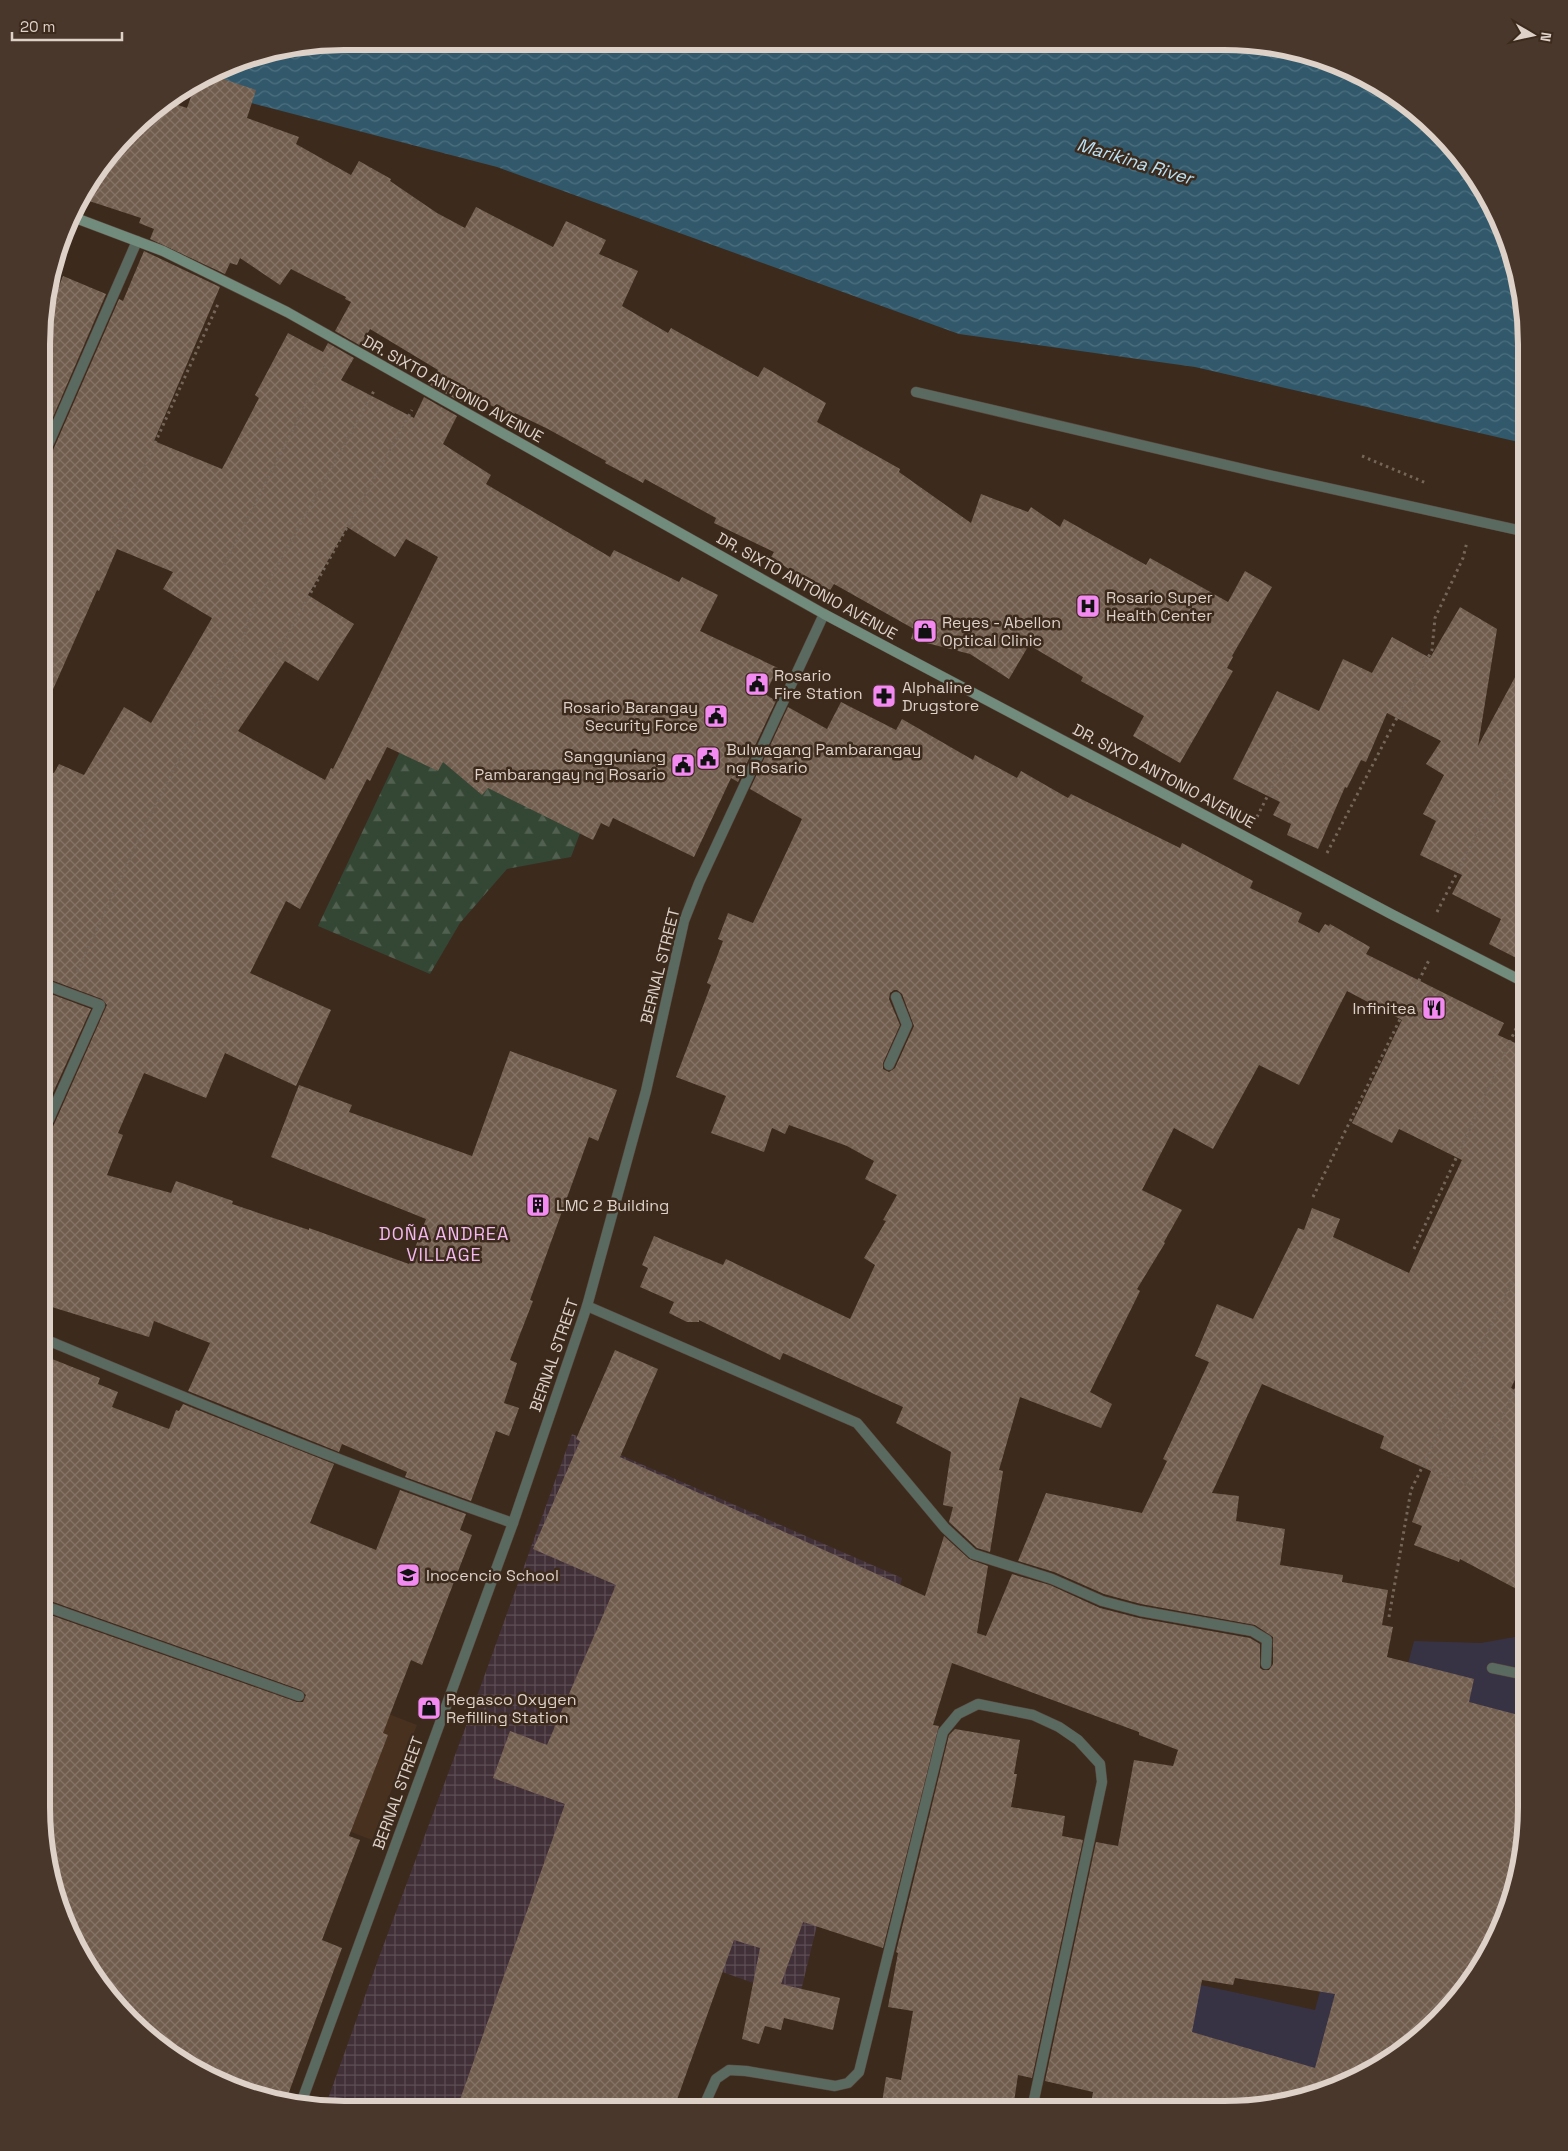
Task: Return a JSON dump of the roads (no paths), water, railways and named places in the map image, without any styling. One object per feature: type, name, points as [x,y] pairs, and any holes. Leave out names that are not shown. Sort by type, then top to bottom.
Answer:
[{"type":"main road","name":"DR. SIXTO ANTONIO AVENUE","points":[[77,220],[137,241],[228,282],[386,368],[824,614],[1518,979]]},
{"type":"street","points":[[50,440],[137,241]]},
{"type":"street","points":[[916,392],[1260,473],[1518,530]]},
{"type":"street","name":"BERNAL STREET","points":[[303,2098],[513,1523],[587,1306],[646,1091],[684,921],[707,865],[824,614]]},
{"type":"street","points":[[50,987],[100,1005],[50,1117]]},
{"type":"street","points":[[889,1065],[907,1025],[896,997]]},
{"type":"street","points":[[587,1306],[857,1423],[945,1528],[973,1554],[1052,1579],[1112,1603],[1140,1611],[1252,1632],[1267,1640],[1266,1664]]},
{"type":"street","points":[[50,1341],[232,1417],[450,1502],[513,1523]]},
{"type":"street","points":[[50,1608],[299,1696]]},
{"type":"street","points":[[1492,1668],[1518,1674]]},
{"type":"street","points":[[706,2101],[716,2079],[729,2070],[746,2071],[835,2086],[848,2083],[858,2072],[943,1732],[958,1714],[978,1704],[1033,1715],[1059,1727],[1078,1740],[1100,1764],[1102,1782],[1034,2101]]},
{"type":"water","name":"Marikina River","points":[[344,50],[1224,50],[1263,53],[1300,60],[1337,72],[1388,99],[1418,123],[1445,150],[1469,180],[1479,197],[1496,231],[1512,286],[1518,344],[1518,442],[1195,367],[959,334],[497,167],[197,89],[231,72],[268,60],[305,53]]},
{"type":"place","name":"Rosario Super Health Center","points":[[1088,606]]},
{"type":"place","name":"Reyes - Abellon Optical Clinic","points":[[925,631]]},
{"type":"place","name":"Rosario Fire Station","points":[[757,684]]},
{"type":"place","name":"Alphaline Drugstore","points":[[884,696]]},
{"type":"place","name":"Rosario Barangay Security Force","points":[[716,716]]},
{"type":"place","name":"Bulwagang Pambarangay ng Rosario","points":[[708,758]]},
{"type":"place","name":"Sangguniang Pambarangay ng Rosario","points":[[683,765]]},
{"type":"place","name":"Infinitea","points":[[1434,1008]]},
{"type":"place","name":"LMC 2 Building","points":[[538,1205]]},
{"type":"place","name":"Inocencio School","points":[[408,1575]]},
{"type":"place","name":"Regasco Oxygen Refilling Station","points":[[429,1708]]},
{"type":"district","name":"DOÑA ANDREA VILLAGE","points":[[444,1243]]}]
